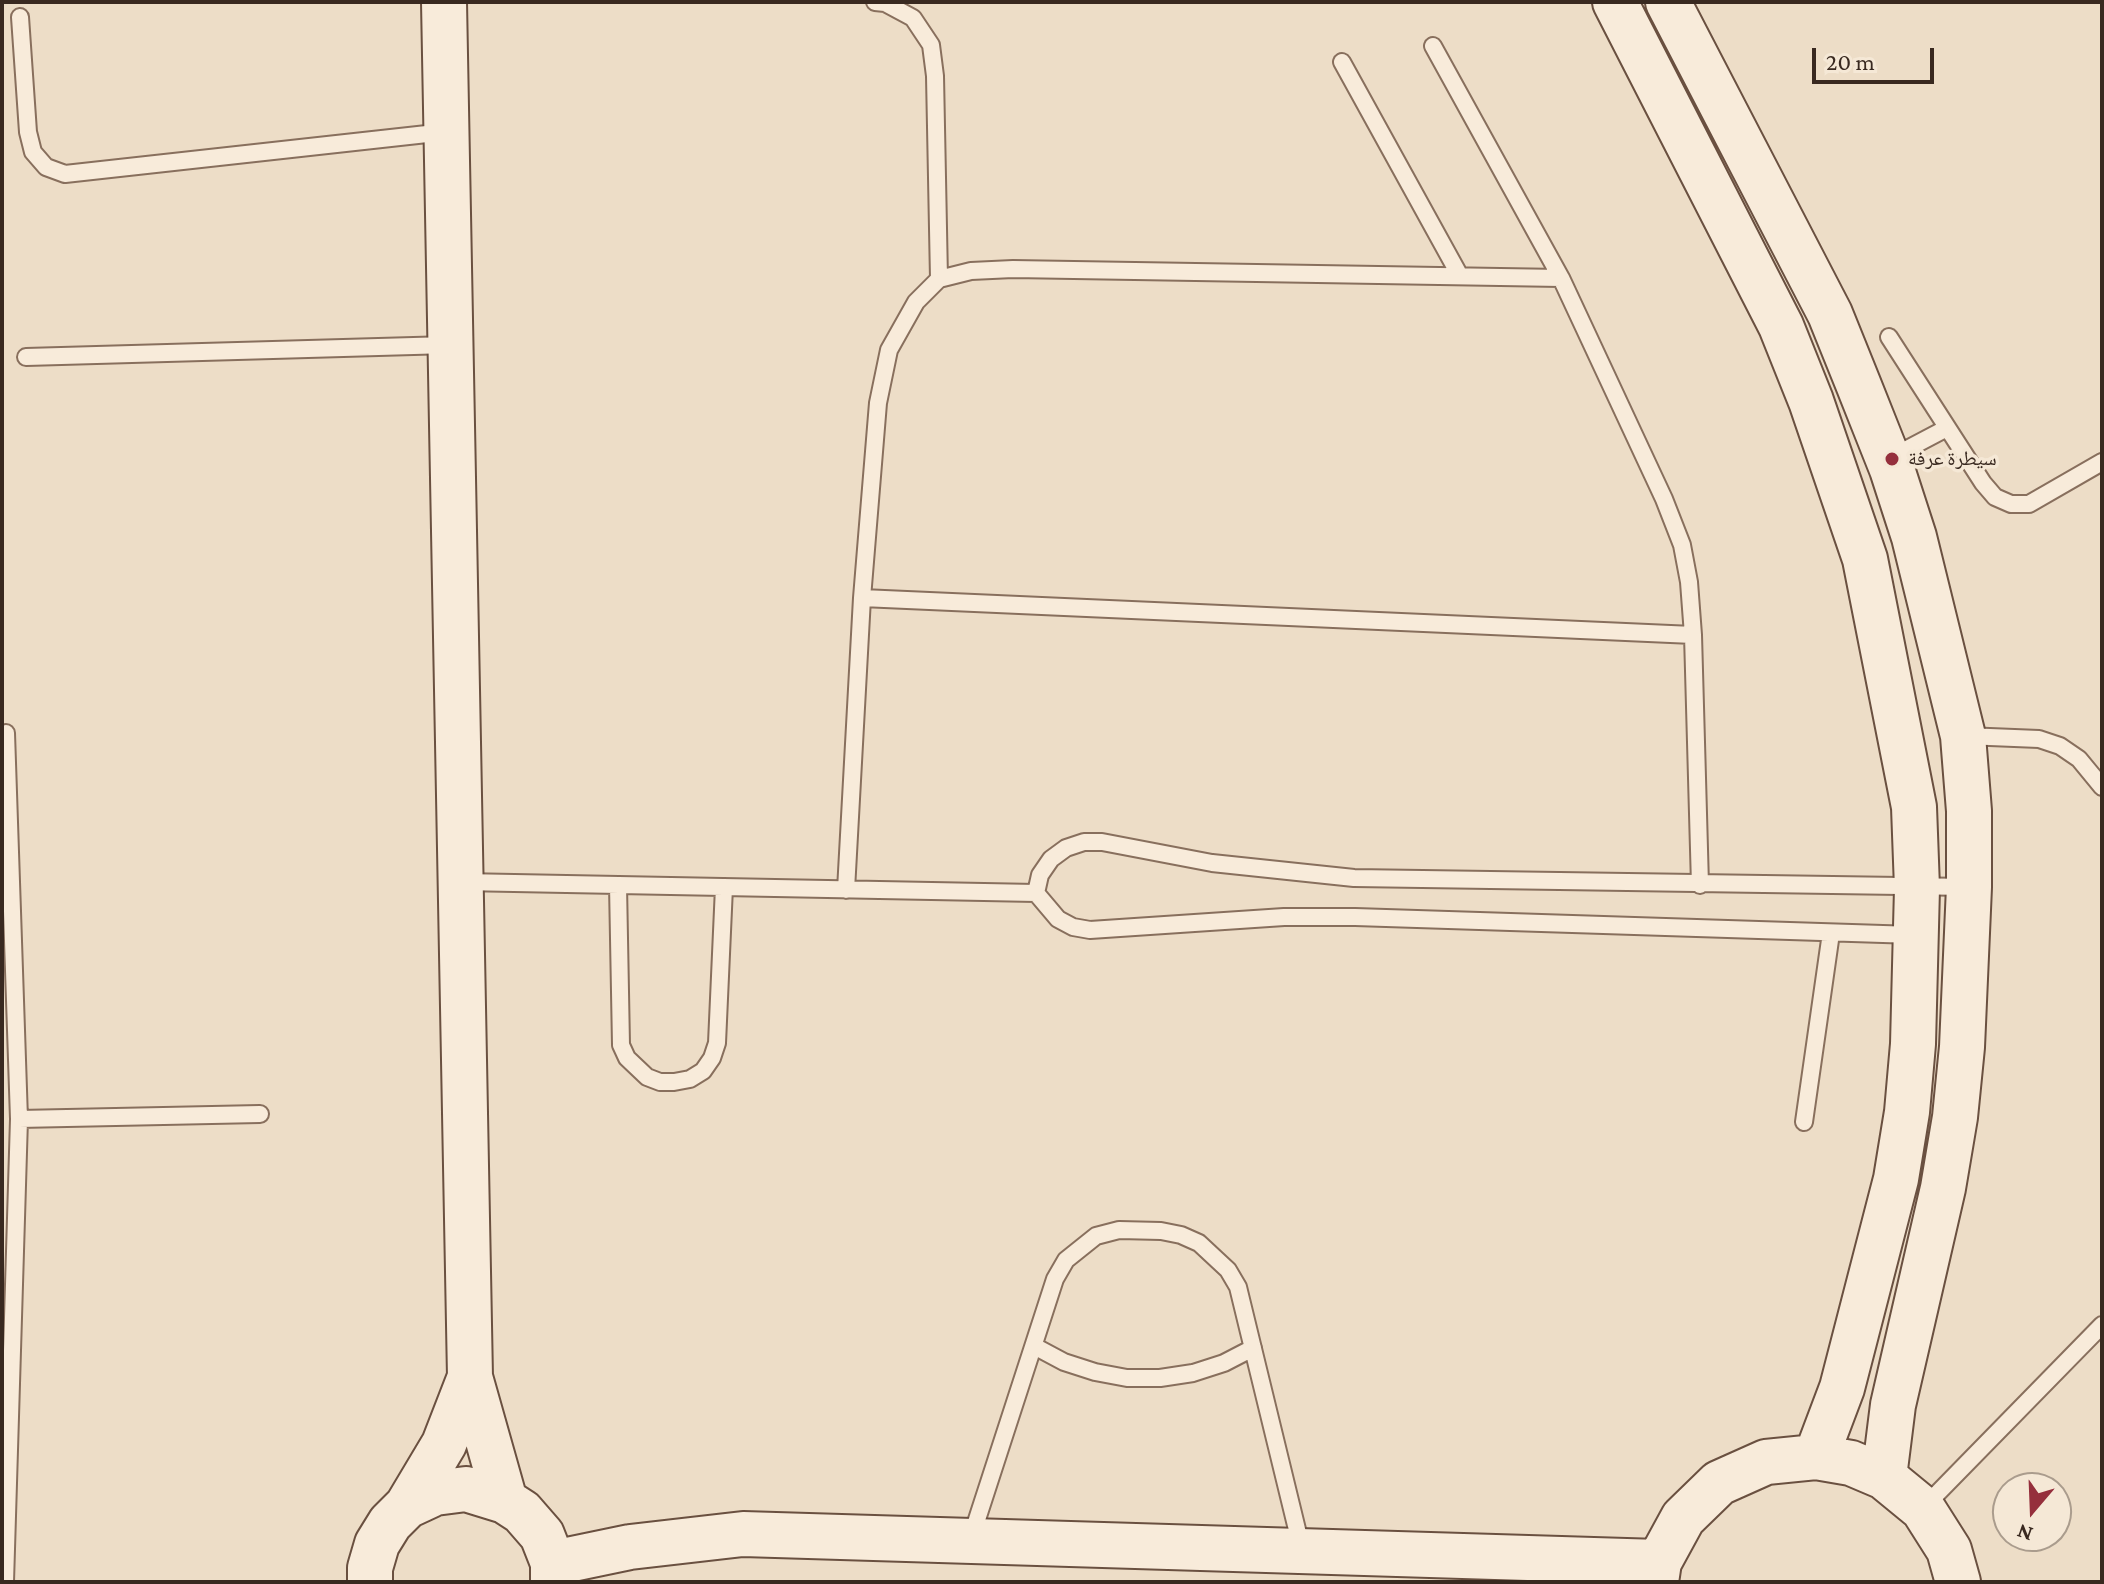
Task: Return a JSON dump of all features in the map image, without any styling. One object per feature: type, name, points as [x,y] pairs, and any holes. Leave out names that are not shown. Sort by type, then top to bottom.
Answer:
[{"type":"main road","points":[[444,2],[470,1377],[505,1501]]},
{"type":"main road","points":[[1615,2],[1781,326],[1842,486],[1865,559],[1914,807],[1916,935],[1913,1044],[1907,1112],[1896,1179],[1842,1388],[1816,1457]]},
{"type":"main road","points":[[1668,2],[1830,314],[1888,459],[1914,537],[1963,736],[1969,811],[1969,887],[1962,1047],[1955,1117],[1943,1188],[1893,1405],[1884,1477]]},
{"type":"main road","points":[[370,1582],[370,1568],[377,1544],[390,1523],[407,1506],[444,1444],[470,1377]]},
{"type":"main road","points":[[407,1506],[435,1493],[466,1489],[505,1501],[522,1512],[542,1535],[553,1573],[630,1547],[743,1534],[1302,1551],[1657,1572],[1683,1518],[1719,1483],[1766,1462],[1816,1457],[1851,1463],[1884,1477],[1923,1509],[1949,1550],[1958,1582]]},
{"type":"lane","points":[[875,2],[885,3],[913,18],[931,45],[935,76],[939,279]]},
{"type":"lane","points":[[20,17],[28,132],[33,152],[46,167],[65,174],[447,132]]},
{"type":"lane","points":[[1433,46],[1561,278],[1664,499],[1682,545],[1689,582],[1693,635],[1700,885]]},
{"type":"lane","points":[[1342,62],[1460,276]]},
{"type":"lane","points":[[846,890],[862,598],[878,403],[889,350],[916,302],[939,279],[971,271],[1013,269],[1561,278]]},
{"type":"lane","points":[[1889,337],[1995,497],[2011,504],[2029,504],[2102,462]]},
{"type":"lane","points":[[26,357],[451,345]]},
{"type":"lane","points":[[1888,459],[1947,428]]},
{"type":"lane","points":[[862,598],[1693,635]]},
{"type":"lane","points":[[5,1582],[19,1119],[6,733]]},
{"type":"lane","points":[[1963,736],[2039,739],[2060,746],[2079,759],[2102,787]]},
{"type":"lane","points":[[1036,893],[1040,875],[1051,859],[1066,848],[1084,842],[1102,842],[1212,863],[1354,878],[1969,887]]},
{"type":"lane","points":[[460,882],[1036,893],[1058,919],[1073,927],[1090,930],[1327,917],[1916,935]]},
{"type":"lane","points":[[618,885],[621,1045],[627,1058],[647,1077],[660,1082],[690,1079],[703,1071],[717,1043],[724,887]]},
{"type":"lane","points":[[1804,1122],[1831,933]]},
{"type":"lane","points":[[19,1119],[260,1114]]},
{"type":"lane","points":[[970,1541],[1055,1279],[1066,1260],[1096,1236],[1119,1230],[1161,1231],[1199,1243],[1215,1255],[1238,1287],[1302,1551]]},
{"type":"lane","points":[[1923,1509],[2102,1325]]},
{"type":"lane","points":[[1034,1346],[1064,1362],[1127,1378],[1160,1378],[1193,1373],[1224,1363],[1253,1348]]},
{"type":"place","name":"سيطرة عرفة","points":[[1892,459]]}]
